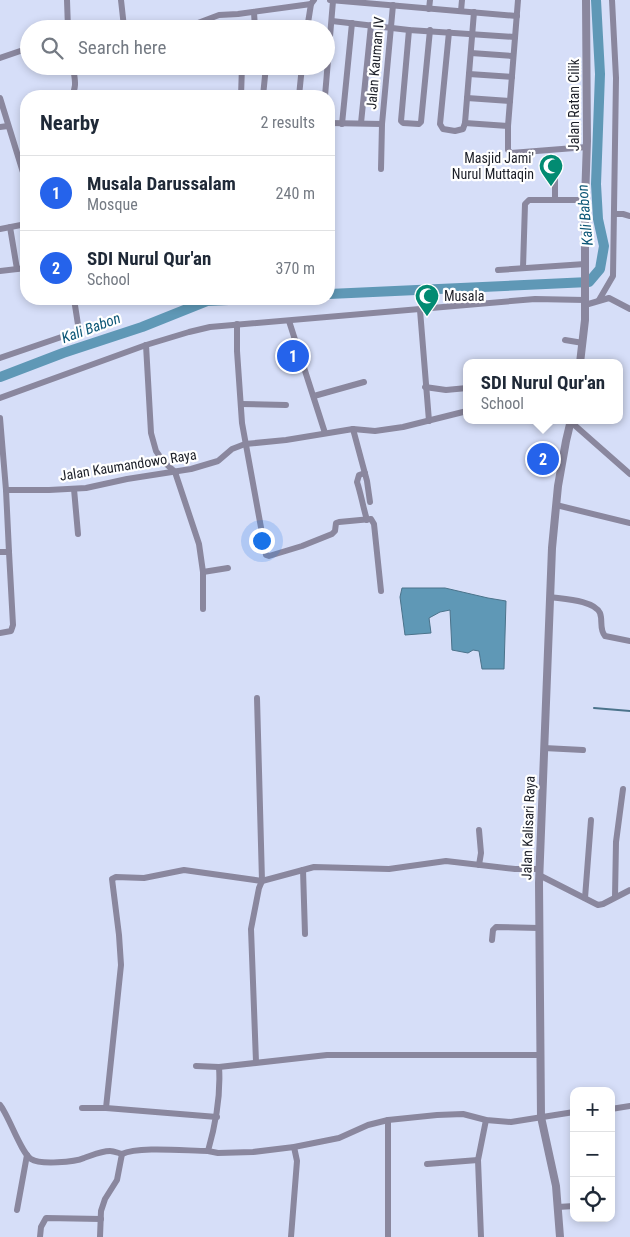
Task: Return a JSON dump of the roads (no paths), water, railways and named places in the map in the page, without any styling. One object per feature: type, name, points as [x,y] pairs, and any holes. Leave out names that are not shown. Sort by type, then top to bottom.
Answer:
[{"type":"street","points":[[67,0],[68,20]]},
{"type":"street","points":[[121,0],[123,20]]},
{"type":"street","points":[[332,20],[332,0],[517,16]]},
{"type":"street","points":[[429,8],[430,0]]},
{"type":"street","points":[[461,11],[462,0]]},
{"type":"street","points":[[518,0],[508,126],[508,150],[509,152],[587,147]]},
{"type":"street","name":"Jalan Ratan Cilik","points":[[585,300],[586,0]]},
{"type":"street","points":[[599,300],[613,276],[616,78],[612,0]]},
{"type":"street","points":[[208,20],[219,16],[313,2],[309,20]]},
{"type":"street","name":"Jalan Kauman IV","points":[[381,169],[382,124],[392,6]]},
{"type":"street","points":[[254,12],[254,20]]},
{"type":"street","points":[[449,32],[440,124],[443,129],[455,131],[463,129],[465,123],[474,12]]},
{"type":"street","points":[[335,21],[410,30],[515,37]]},
{"type":"street","points":[[342,124],[352,23]]},
{"type":"street","points":[[361,123],[371,25]]},
{"type":"street","points":[[410,30],[402,122],[420,124],[430,30]]},
{"type":"street","points":[[0,58],[20,51]]},
{"type":"street","points":[[471,53],[514,56]]},
{"type":"street","points":[[469,74],[512,77]]},
{"type":"street","points":[[74,75],[75,90]]},
{"type":"street","points":[[241,90],[242,75]]},
{"type":"street","points":[[264,90],[265,75]]},
{"type":"street","points":[[300,90],[301,75]]},
{"type":"street","points":[[326,90],[327,75]]},
{"type":"street","points":[[0,98],[20,163]]},
{"type":"street","points":[[467,98],[510,102]]},
{"type":"street","points":[[465,123],[508,126]]},
{"type":"street","points":[[335,124],[382,124]]},
{"type":"street","points":[[0,127],[8,126]]},
{"type":"street","points":[[555,174],[555,200]]},
{"type":"street","points":[[523,268],[525,204],[529,200],[585,200]]},
{"type":"street","points":[[615,214],[630,216]]},
{"type":"street","points":[[0,229],[20,225]]},
{"type":"street","points":[[10,227],[17,269]]},
{"type":"street","points":[[498,270],[585,268]]},
{"type":"street","points":[[0,271],[20,269]]},
{"type":"street","points":[[0,398],[146,345],[189,332],[237,324],[535,299],[599,300],[612,298],[630,309]]},
{"type":"street","points":[[581,359],[585,300]]},
{"type":"street","points":[[0,358],[79,331],[75,305]]},
{"type":"street","points":[[420,310],[429,421]]},
{"type":"street","points":[[289,321],[325,433]]},
{"type":"street","points":[[237,324],[237,351],[245,444],[266,555],[269,556],[302,546],[332,534],[335,531],[336,523],[339,522],[372,520],[381,591]]},
{"type":"street","points":[[565,340],[583,343]]},
{"type":"street","points":[[146,345],[153,444],[163,461],[175,472],[199,544],[203,572],[203,609]]},
{"type":"street","points":[[314,396],[364,382]]},
{"type":"street","points":[[426,387],[446,390],[463,388]]},
{"type":"street","points":[[241,404],[286,405]]},
{"type":"street","name":"Jalan Kaumandowo Raya","points":[[6,490],[74,489],[175,472],[213,463],[221,459],[232,449],[245,444],[286,440],[353,429],[375,431],[403,427],[463,413]]},
{"type":"street","points":[[0,418],[13,625],[11,631],[0,633]]},
{"type":"street","name":"Jalan Kalisari Raya","points":[[560,1237],[556,1186],[541,1117],[539,872],[552,548],[556,505],[570,424]]},
{"type":"street","points":[[574,424],[630,474]]},
{"type":"street","points":[[353,429],[365,473],[370,502]]},
{"type":"street","points":[[365,473],[359,475],[357,482],[367,520]]},
{"type":"street","points":[[74,489],[78,534]]},
{"type":"street","points":[[556,505],[630,523]]},
{"type":"street","points":[[0,552],[9,552]]},
{"type":"street","points":[[203,572],[228,568]]},
{"type":"street","points":[[550,597],[593,605],[600,612],[601,631],[605,636],[630,641]]},
{"type":"street","points":[[256,1062],[251,929],[262,880],[257,698]]},
{"type":"street","points":[[544,748],[583,750]]},
{"type":"street","points":[[616,897],[616,842],[623,789]]},
{"type":"street","points":[[585,898],[592,820]]},
{"type":"street","points":[[479,830],[481,851],[479,865]]},
{"type":"street","points":[[106,1108],[121,959],[112,879],[116,877],[144,878],[184,870],[262,880],[314,867],[388,869],[446,861],[539,872],[598,905],[630,890]]},
{"type":"street","points":[[303,870],[305,934]]},
{"type":"street","points":[[492,940],[493,930],[496,927],[539,928]]},
{"type":"street","points":[[196,1066],[219,1067],[327,1055],[540,1055]]},
{"type":"street","points":[[208,1151],[217,1117],[220,1080],[219,1067]]},
{"type":"street","points":[[0,1105],[27,1155],[31,1159],[47,1162],[77,1160],[111,1151],[122,1154],[126,1152],[148,1151],[254,1152],[294,1147],[339,1138],[368,1125],[388,1120],[437,1115],[463,1114],[486,1120],[511,1122],[570,1113]]},
{"type":"street","points":[[615,1108],[630,1106]]},
{"type":"street","points":[[82,1108],[106,1108],[217,1117]]},
{"type":"street","points":[[388,1120],[388,1237]]},
{"type":"street","points":[[481,1237],[478,1160],[486,1120]]},
{"type":"street","points":[[291,1237],[297,1161],[294,1147]]},
{"type":"street","points":[[100,1237],[105,1199],[116,1180],[122,1154]]},
{"type":"street","points":[[17,1210],[27,1155]]},
{"type":"street","points":[[427,1164],[478,1160]]},
{"type":"street","points":[[558,1207],[570,1206]]},
{"type":"street","points":[[40,1237],[41,1227],[46,1218],[101,1219]]},
{"type":"water","points":[[402,588],[445,588],[506,601],[504,669],[482,669],[479,651],[473,650],[468,653],[452,650],[450,610],[440,612],[429,618],[431,633],[405,635],[400,597]]},
{"type":"waterway","name":"Kali Babon","points":[[335,294],[589,282],[600,269],[604,246],[598,219],[596,184],[600,74],[596,0]]},
{"type":"waterway","name":"Kali Babon","points":[[0,377],[63,353],[142,327],[197,305]]},
{"type":"waterway","points":[[594,708],[630,711]]},
{"type":"place","name":"Masjid Jami' Nurul Muttaqin","points":[[551,187]]},
{"type":"place","name":"Musala","points":[[427,317]]},
{"type":"place","name":"Musala Darussalam","points":[[293,356]]},
{"type":"place","name":"SDI Nurul Qur'an","points":[[543,459]]}]
